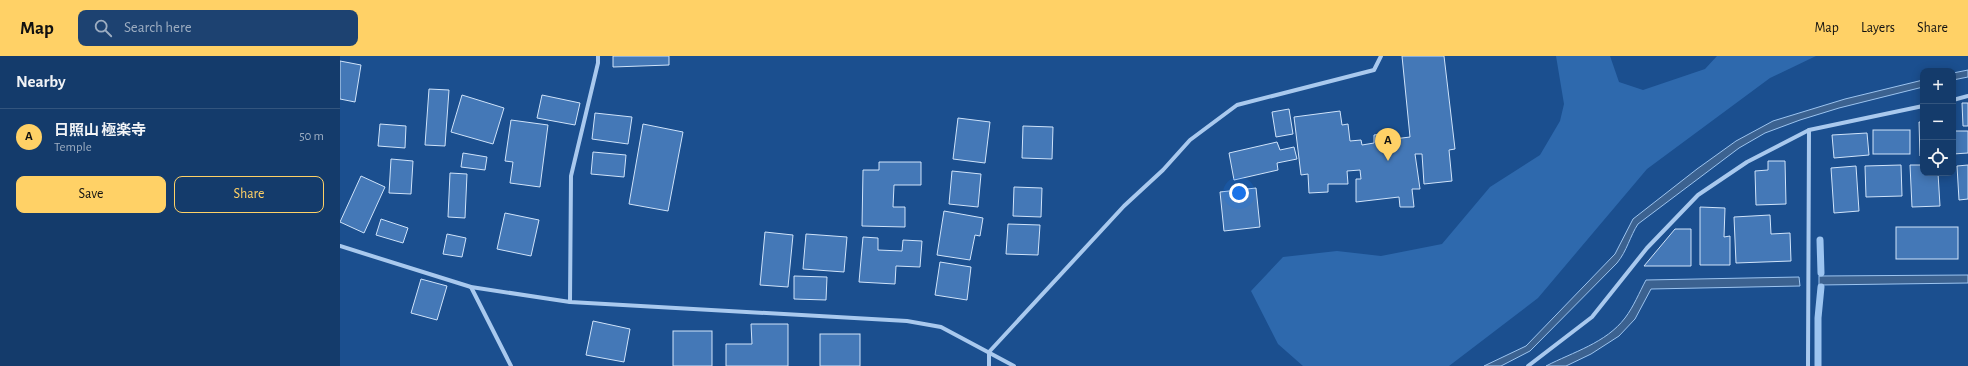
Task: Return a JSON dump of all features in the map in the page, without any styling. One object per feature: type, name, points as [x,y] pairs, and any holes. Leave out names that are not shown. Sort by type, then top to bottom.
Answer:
[{"type":"street","points":[[570,302],[571,176],[598,63],[598,56]]},
{"type":"street","points":[[989,366],[989,352],[1124,206],[1162,170],[1190,140],[1237,105],[1374,70],[1381,56]]},
{"type":"street","points":[[1956,99],[1968,96]]},
{"type":"street","points":[[1528,366],[1592,316],[1646,248],[1698,195],[1747,162],[1809,130],[1920,107]]},
{"type":"street","points":[[1808,366],[1809,130]]},
{"type":"street","points":[[340,246],[471,287],[570,302],[907,321],[941,327],[1014,366]]},
{"type":"street","points":[[471,287],[511,366]]},
{"type":"shaded area","points":[[1556,56],[1610,56],[1619,82],[1643,90],[1705,69],[1717,56],[1816,56],[1770,78],[1647,169],[1538,298],[1449,366],[1303,366],[1278,344],[1251,291],[1283,257],[1337,251],[1381,256],[1442,244],[1490,187],[1540,155],[1560,121],[1564,104]]},
{"type":"shaded area","points":[[1968,70],[1968,77],[1956,79],[1956,72]]},
{"type":"shaded area","points":[[1920,81],[1920,88],[1839,108],[1800,120],[1765,133],[1739,148],[1638,224],[1617,263],[1530,351],[1501,366],[1484,366],[1526,346],[1615,254],[1633,219],[1697,169],[1736,141],[1773,121],[1845,99]]},
{"type":"shaded area","points":[[1968,275],[1968,283],[1819,285],[1819,276]]},
{"type":"shaded area","points":[[1799,277],[1800,286],[1651,289],[1635,319],[1619,336],[1591,354],[1566,366],[1546,366],[1599,340],[1617,327],[1631,309],[1646,280]]},
{"type":"building","points":[[613,56],[669,56],[669,65],[613,67]]},
{"type":"building","points":[[1402,56],[1444,56],[1455,149],[1449,150],[1452,181],[1424,184],[1422,154],[1415,154],[1420,189],[1412,189],[1414,207],[1400,207],[1399,197],[1356,202],[1356,179],[1361,179],[1360,170],[1347,171],[1348,184],[1328,184],[1328,192],[1309,193],[1308,174],[1301,175],[1294,117],[1340,111],[1342,125],[1348,124],[1350,141],[1361,140],[1362,145],[1374,143],[1374,135],[1392,133],[1394,139],[1410,137]]},
{"type":"building","points":[[340,61],[361,65],[355,102],[340,99]]},
{"type":"building","points":[[429,89],[449,90],[445,146],[425,145]]},
{"type":"building","points":[[462,95],[504,108],[493,144],[451,132]]},
{"type":"building","points":[[542,95],[580,103],[575,125],[537,118]]},
{"type":"building","points":[[1962,103],[1968,103],[1968,126],[1963,126]]},
{"type":"building","points":[[1289,109],[1293,134],[1276,137],[1272,112]]},
{"type":"building","points":[[595,113],[632,117],[628,144],[592,139]]},
{"type":"building","points":[[958,118],[990,122],[985,163],[953,159]]},
{"type":"building","points":[[511,120],[548,125],[540,187],[510,183],[513,162],[505,161]]},
{"type":"building","points":[[1919,122],[1920,122],[1920,156]]},
{"type":"building","points":[[380,124],[406,126],[405,148],[378,146]]},
{"type":"building","points":[[643,124],[683,132],[668,211],[629,204]]},
{"type":"building","points":[[1023,126],[1053,127],[1052,159],[1022,158]]},
{"type":"building","points":[[1873,130],[1910,130],[1910,154],[1873,154]]},
{"type":"building","points":[[1956,131],[1968,131],[1968,153],[1956,154]]},
{"type":"building","points":[[1867,133],[1869,155],[1834,158],[1832,135]]},
{"type":"building","points":[[1277,142],[1280,150],[1294,147],[1297,159],[1277,163],[1278,170],[1234,180],[1229,153]]},
{"type":"building","points":[[593,152],[626,155],[624,177],[591,174]]},
{"type":"building","points":[[463,153],[487,157],[485,170],[461,167]]},
{"type":"building","points":[[391,159],[413,161],[411,194],[389,193]]},
{"type":"building","points":[[1768,161],[1785,161],[1786,204],[1756,205],[1755,171],[1768,170]]},
{"type":"building","points":[[879,162],[921,162],[921,185],[894,185],[893,207],[905,207],[905,227],[862,226],[863,170],[879,170]]},
{"type":"building","points":[[1901,165],[1902,196],[1866,197],[1865,166]]},
{"type":"building","points":[[1910,165],[1920,165],[1920,176],[1938,176],[1940,206],[1912,207]]},
{"type":"building","points":[[1968,165],[1968,199],[1959,200],[1957,166]]},
{"type":"building","points":[[1856,166],[1859,211],[1834,213],[1831,168]]},
{"type":"building","points":[[952,171],[981,174],[978,207],[949,204]]},
{"type":"building","points":[[450,173],[467,174],[465,218],[448,217]]},
{"type":"building","points":[[361,176],[385,187],[364,233],[340,222]]},
{"type":"building","points":[[1014,187],[1042,188],[1041,217],[1013,216]]},
{"type":"building","points":[[1256,188],[1260,227],[1224,231],[1220,192]]},
{"type":"building","points":[[1700,207],[1725,208],[1724,237],[1730,236],[1730,265],[1700,265]]},
{"type":"building","points":[[944,211],[983,218],[980,236],[975,235],[970,260],[937,255]]},
{"type":"building","points":[[505,213],[539,220],[531,256],[497,249]]},
{"type":"building","points":[[1770,215],[1771,234],[1790,233],[1791,261],[1736,263],[1734,217]]},
{"type":"building","points":[[381,219],[408,228],[403,243],[376,235]]},
{"type":"building","points":[[1008,224],[1040,225],[1038,255],[1006,254]]},
{"type":"building","points":[[1896,227],[1958,227],[1958,259],[1896,259]]},
{"type":"building","points":[[1675,229],[1691,229],[1691,266],[1644,266]]},
{"type":"building","points":[[765,232],[793,235],[788,287],[760,285]]},
{"type":"building","points":[[447,234],[466,238],[462,257],[443,254]]},
{"type":"building","points":[[806,234],[847,237],[844,272],[803,269]]},
{"type":"building","points":[[863,237],[878,238],[878,250],[902,251],[903,240],[922,241],[920,267],[896,266],[895,284],[859,282]]},
{"type":"building","points":[[940,262],[971,267],[967,300],[935,295]]},
{"type":"building","points":[[794,276],[827,277],[826,300],[794,299]]},
{"type":"building","points":[[421,279],[447,286],[437,320],[411,313]]},
{"type":"building","points":[[593,321],[630,329],[624,362],[586,355]]},
{"type":"building","points":[[751,324],[788,324],[788,366],[726,366],[726,344],[752,344]]},
{"type":"building","points":[[673,331],[712,331],[712,366],[673,366]]},
{"type":"building","points":[[820,334],[860,334],[860,366],[820,366]]},
{"type":"waterway","points":[[1820,240],[1821,273]]},
{"type":"waterway","points":[[1818,366],[1818,318],[1821,287]]},
{"type":"place","name":"日照山 極楽寺","points":[[1388,161]]}]
